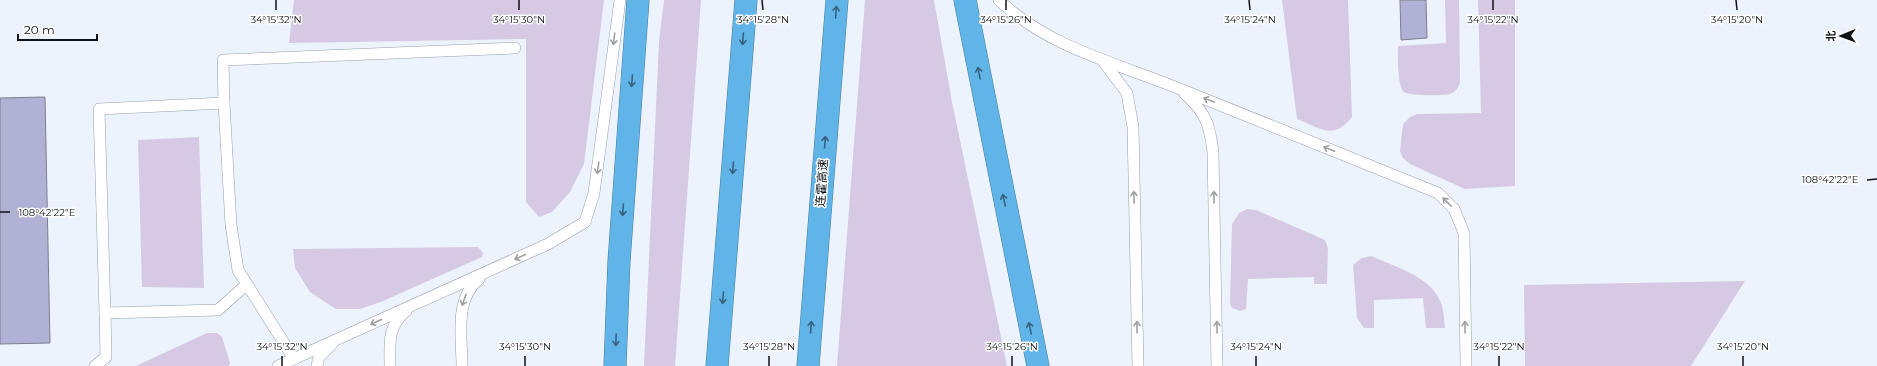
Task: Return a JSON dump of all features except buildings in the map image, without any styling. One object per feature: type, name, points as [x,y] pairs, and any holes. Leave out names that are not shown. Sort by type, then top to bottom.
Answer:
[{"type":"highway","points":[[615,366],[619,261],[638,0]]},
{"type":"highway","points":[[717,366],[746,0]]},
{"type":"highway","name":"连霍高速","points":[[808,366],[836,0]]},
{"type":"highway","points":[[965,0],[1038,366]]},
{"type":"lane","points":[[278,366],[548,244],[585,222],[594,193],[620,0]]},
{"type":"lane","points":[[999,0],[1015,16],[1056,39],[1102,60],[1177,88],[1438,193],[1454,209],[1464,233],[1466,366]]},
{"type":"lane","points":[[294,359],[246,285],[238,270],[231,225],[224,103],[224,60],[515,48]]},
{"type":"lane","points":[[1102,60],[1127,93],[1133,127],[1138,366]]},
{"type":"lane","points":[[1177,88],[1198,106],[1211,130],[1213,153],[1217,366]]},
{"type":"lane","points":[[95,366],[106,357],[99,109],[224,103]]},
{"type":"lane","points":[[462,366],[462,303],[470,286],[489,271]]},
{"type":"lane","points":[[105,313],[218,310],[246,285]]},
{"type":"lane","points":[[390,366],[390,335],[398,318],[412,306]]},
{"type":"lane","points":[[317,366],[319,357],[335,340]]},
{"type":"shaded area","points":[[294,0],[604,0],[584,164],[570,192],[552,212],[539,217],[526,202],[526,39],[289,43]]},
{"type":"shaded area","points":[[664,0],[701,0],[675,366],[644,366],[659,42]]},
{"type":"shaded area","points":[[865,0],[934,0],[952,102],[1007,366],[837,366]]},
{"type":"shaded area","points":[[1282,0],[1348,0],[1352,117],[1339,129],[1332,131],[1320,129],[1297,119]]},
{"type":"shaded area","points":[[1445,0],[1459,0],[1460,83],[1458,88],[1450,94],[1441,95],[1412,94],[1404,92],[1400,84],[1398,70],[1398,46],[1446,43]]},
{"type":"shaded area","points":[[1478,0],[1515,0],[1515,186],[1465,189],[1410,164],[1403,158],[1400,151],[1403,124],[1410,117],[1417,114],[1481,113]]},
{"type":"shaded area","points":[[199,137],[204,288],[142,287],[138,140]]},
{"type":"shaded area","points":[[1247,209],[1256,210],[1325,240],[1328,248],[1327,284],[1314,284],[1314,277],[1248,279],[1246,309],[1240,311],[1232,308],[1230,303],[1232,224],[1239,213]]},
{"type":"shaded area","points":[[478,247],[483,253],[482,257],[383,301],[360,309],[336,309],[310,292],[295,268],[293,249]]},
{"type":"shaded area","points":[[1371,256],[1421,279],[1429,286],[1441,303],[1445,328],[1426,328],[1423,298],[1374,300],[1374,328],[1364,328],[1357,318],[1353,265],[1362,258]]},
{"type":"shaded area","points":[[1745,281],[1691,366],[1525,366],[1524,285]]},
{"type":"shaded area","points":[[207,333],[217,333],[222,337],[230,363],[229,366],[136,366]]}]
